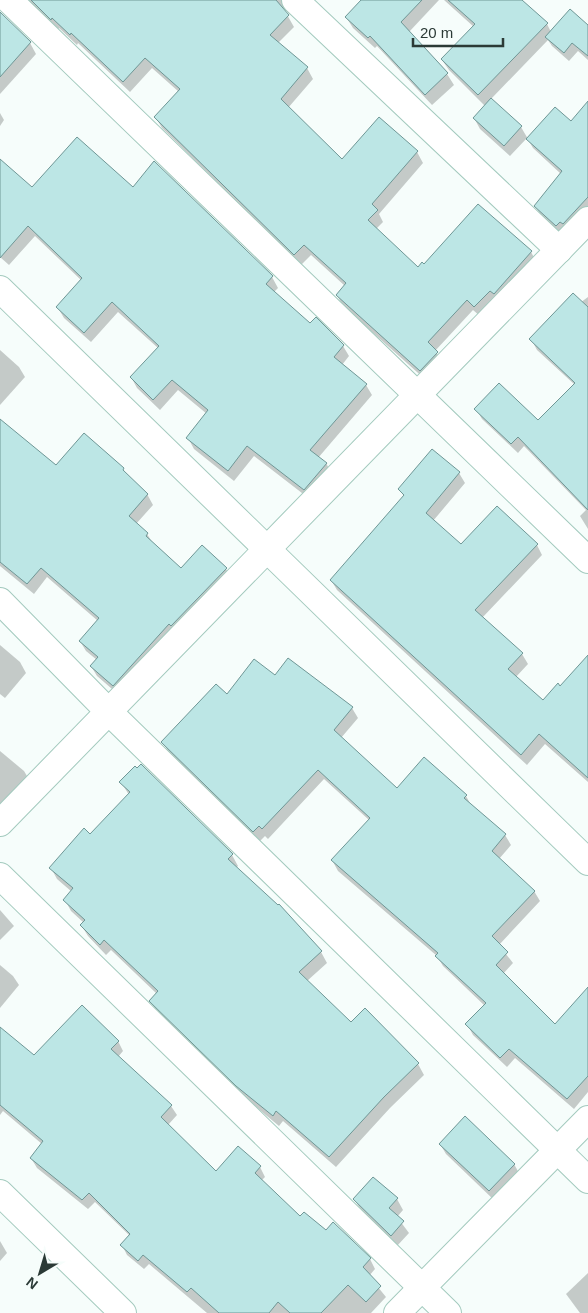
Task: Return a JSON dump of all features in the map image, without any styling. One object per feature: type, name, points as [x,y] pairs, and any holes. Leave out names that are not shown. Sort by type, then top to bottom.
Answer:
[{"type":"street","points":[[9,0],[588,560]]},
{"type":"street","points":[[294,0],[559,250]]},
{"type":"street","points":[[0,823],[588,220]]},
{"type":"street","points":[[0,289],[588,862]]},
{"type":"street","points":[[0,601],[109,712],[588,1180]]},
{"type":"street","points":[[0,876],[448,1313]]},
{"type":"street","points":[[397,1313],[588,1119]]},
{"type":"street","points":[[0,1193],[123,1313]]},
{"type":"building","points":[[31,0],[276,0],[289,15],[270,35],[308,67],[281,99],[342,159],[379,117],[418,151],[372,204],[378,210],[368,220],[418,267],[422,262],[424,264],[478,204],[532,251],[494,294],[490,291],[474,307],[467,300],[428,342],[438,352],[420,371],[336,295],[346,283],[304,245],[294,255],[154,117],[180,89],[145,58],[123,82],[71,33],[70,35],[52,18],[51,20]]},
{"type":"building","points":[[361,0],[422,0],[401,22],[448,73],[425,95],[370,36],[368,38],[345,17]]},
{"type":"building","points":[[448,0],[522,0],[548,23],[478,95],[441,59],[475,24]]},
{"type":"building","points":[[570,9],[588,25],[588,56],[572,43],[564,53],[545,37]]},
{"type":"building","points":[[0,12],[31,42],[0,77]]},
{"type":"building","points":[[491,98],[522,126],[504,146],[473,118]]},
{"type":"building","points":[[588,101],[588,197],[563,224],[560,222],[556,226],[534,206],[562,171],[526,139],[555,107],[571,121]]},
{"type":"building","points":[[77,137],[133,187],[154,161],[273,276],[266,284],[310,323],[316,317],[344,345],[334,357],[367,384],[310,450],[327,463],[304,490],[247,446],[228,471],[186,438],[208,410],[172,380],[153,400],[130,377],[159,346],[112,302],[84,333],[56,307],[82,278],[28,226],[0,258],[0,159],[32,187]]},
{"type":"building","points":[[573,293],[588,307],[588,510],[518,437],[511,444],[474,409],[499,383],[538,420],[575,383],[529,339]]},
{"type":"building","points":[[0,419],[56,465],[84,433],[124,468],[123,470],[148,494],[129,516],[148,533],[146,536],[181,568],[202,545],[227,568],[171,626],[169,624],[113,686],[90,666],[98,657],[79,641],[99,618],[41,568],[27,584],[0,562]]},
{"type":"building","points":[[432,449],[460,472],[426,513],[461,544],[497,506],[538,544],[475,610],[523,653],[508,669],[543,700],[558,683],[560,686],[588,655],[588,778],[539,734],[521,755],[330,580],[404,495],[398,489]]},
{"type":"building","points":[[288,658],[353,707],[334,730],[397,788],[424,757],[467,795],[464,798],[506,834],[492,851],[535,891],[492,936],[508,952],[496,965],[555,1024],[588,987],[588,1076],[567,1099],[509,1049],[500,1058],[465,1024],[486,1003],[435,956],[438,953],[331,860],[370,818],[318,770],[262,829],[259,826],[253,832],[161,742],[216,684],[227,694],[254,659],[275,675]]},
{"type":"building","points":[[141,764],[233,854],[228,859],[279,904],[322,951],[299,972],[351,1022],[365,1008],[419,1063],[384,1097],[329,1157],[276,1111],[273,1116],[236,1086],[149,1001],[158,991],[104,940],[100,945],[80,925],[85,920],[63,900],[73,888],[49,868],[84,828],[90,834],[130,792],[119,782],[135,766],[137,768]]},
{"type":"building","points":[[82,1005],[119,1041],[111,1049],[172,1105],[161,1117],[216,1171],[238,1146],[261,1166],[255,1173],[300,1216],[304,1212],[326,1230],[333,1222],[371,1258],[363,1267],[381,1286],[366,1302],[348,1285],[321,1313],[290,1313],[278,1302],[269,1313],[219,1313],[191,1288],[187,1292],[143,1255],[138,1261],[120,1245],[130,1234],[89,1193],[82,1200],[30,1158],[43,1141],[0,1105],[0,1027],[34,1055]]},
{"type":"building","points":[[465,1116],[515,1164],[489,1191],[439,1144]]},
{"type":"building","points":[[373,1177],[398,1198],[389,1208],[404,1221],[391,1236],[353,1199]]}]
